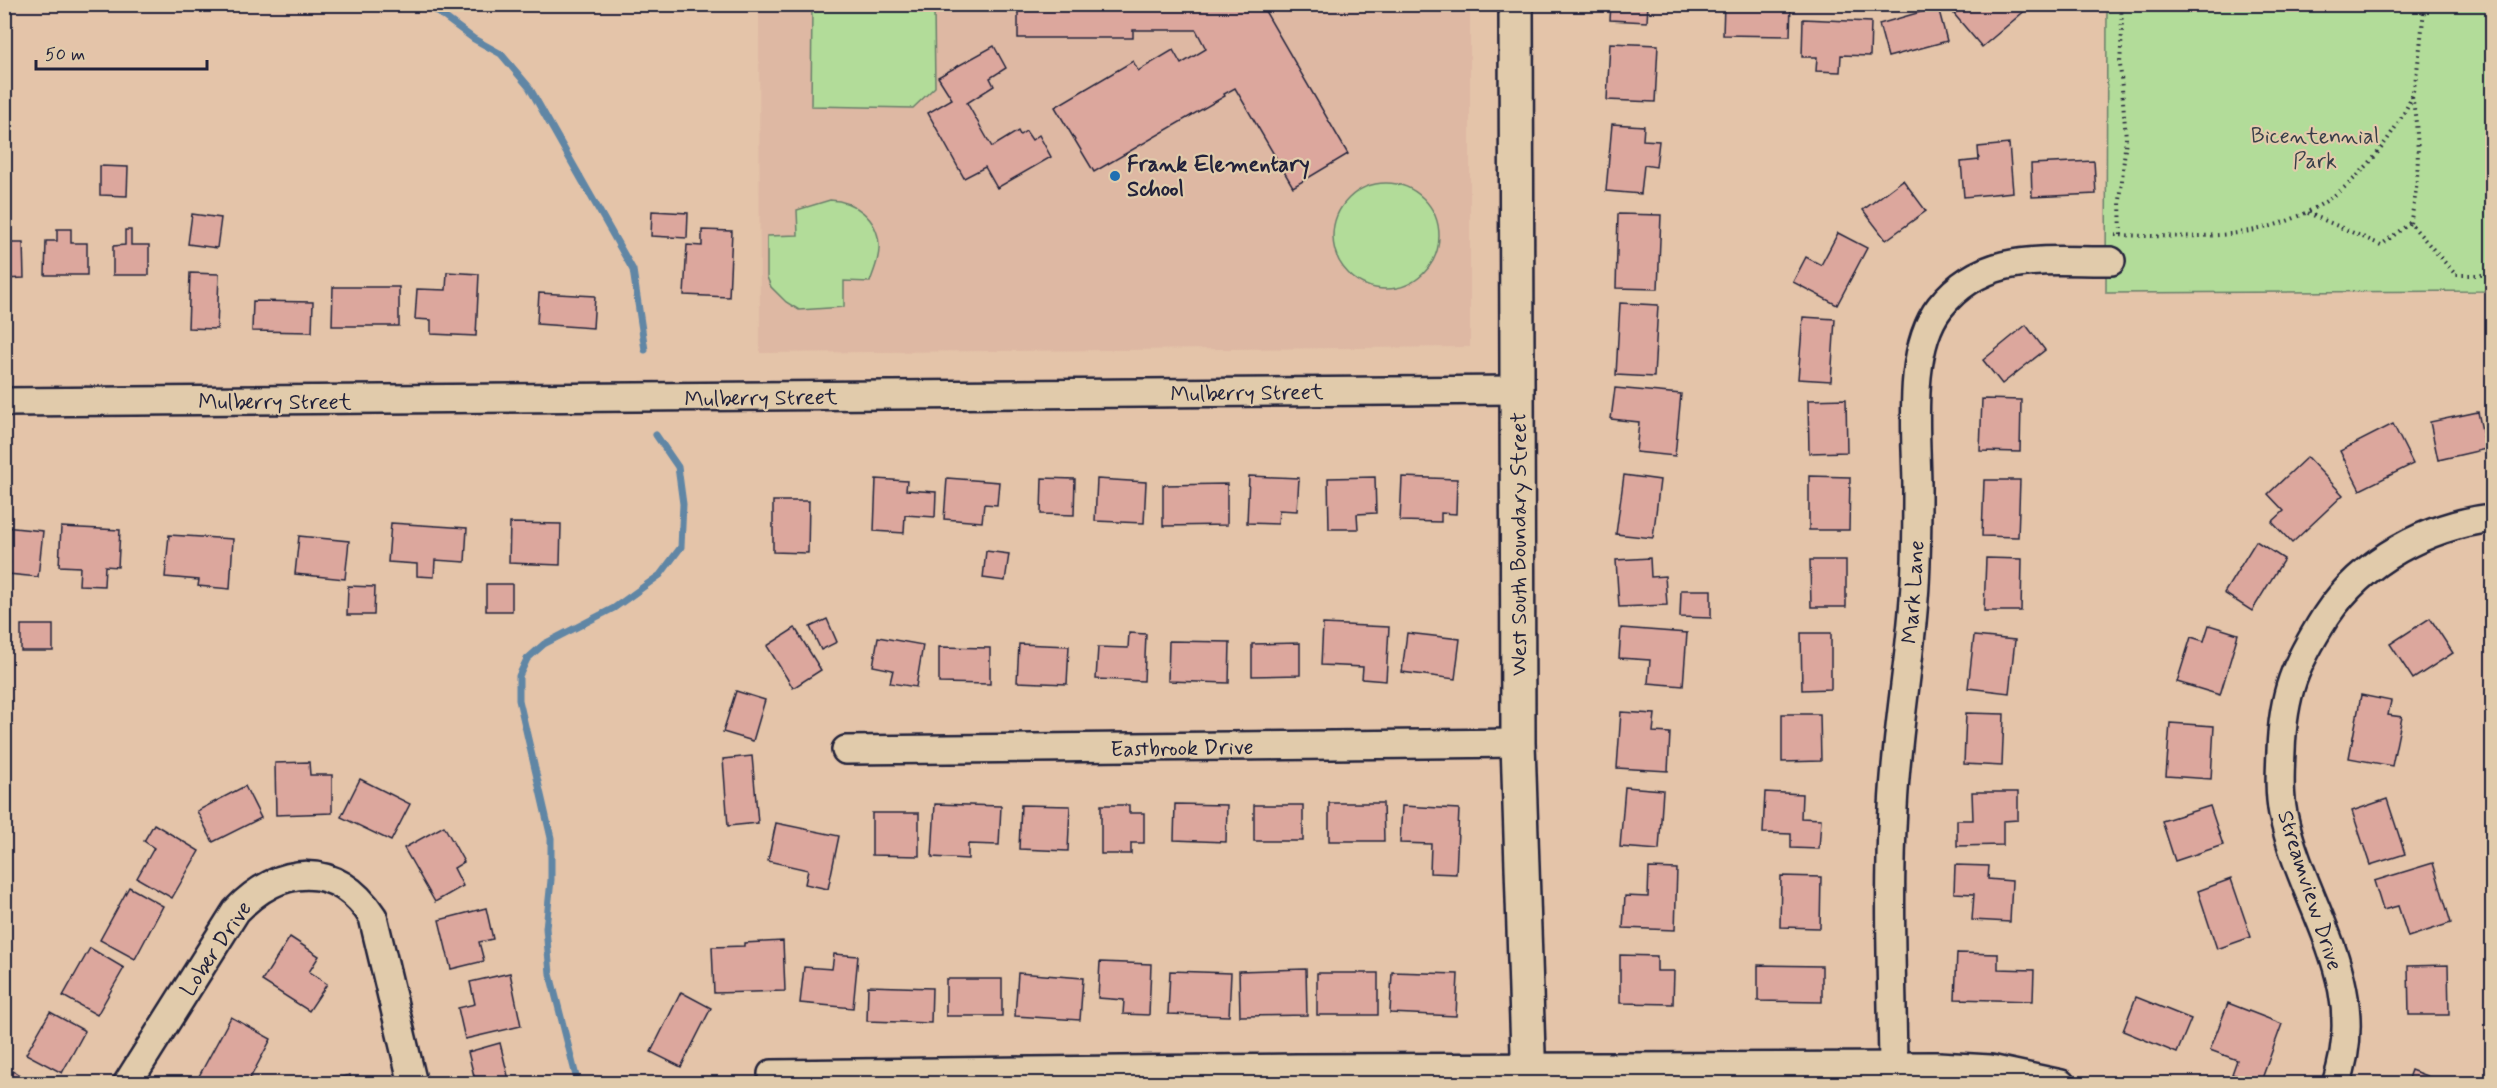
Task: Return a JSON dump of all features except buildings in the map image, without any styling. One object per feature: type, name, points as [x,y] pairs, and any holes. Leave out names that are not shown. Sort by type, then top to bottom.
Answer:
[{"type":"street","name":"West South Boundary Street","points":[[1516,4],[1518,743],[1529,1076]]},
{"type":"street","name":"Mark Lane","points":[[1893,1066],[1891,877],[1893,807],[1914,600],[1917,391],[1924,340],[1930,324],[1944,302],[1971,277],[2006,264],[2042,262],[2111,248]]},
{"type":"street","name":"Mulberry Street","points":[[4,402],[1517,390]]},
{"type":"street","name":"Streamview Drive","points":[[2336,1083],[2343,1066],[2347,1006],[2336,961],[2283,815],[2279,783],[2282,716],[2290,685],[2302,655],[2319,627],[2336,601],[2359,576],[2387,556],[2418,539],[2450,527],[2493,518]]},
{"type":"street","name":"Eastbrook Drive","points":[[846,750],[1518,743]]},
{"type":"street","name":"Lober Drive","points":[[127,1083],[236,911],[252,894],[267,884],[300,875],[335,882],[364,902],[373,917],[413,1083]]},
{"type":"street","points":[[772,1074],[1297,1068],[1529,1076],[1893,1066],[1990,1069],[2061,1083]]},
{"type":"path","points":[[2111,248],[2121,235],[2120,201],[2126,138],[2120,64],[2121,4]]},
{"type":"path","points":[[2308,213],[2381,245],[2410,223],[2415,201],[2418,141],[2412,96],[2425,4]]},
{"type":"path","points":[[2121,235],[2243,233],[2275,226],[2308,213],[2358,176],[2382,148],[2412,96]]},
{"type":"path","points":[[2410,223],[2456,275],[2493,275]]},
{"type":"shaded area","name":"Frank Elementary School","points":[[759,5],[1470,5],[1470,347],[760,353]]},
{"type":"green space","points":[[926,4],[934,9],[935,87],[913,108],[811,106],[812,5]]},
{"type":"green space","name":"Bicentennial Park","points":[[2107,5],[2492,5],[2492,291],[2106,293]]},
{"type":"green space","points":[[1386,183],[1406,187],[1423,199],[1435,216],[1439,236],[1435,256],[1423,273],[1406,285],[1386,289],[1366,285],[1349,273],[1337,256],[1333,236],[1337,216],[1349,199],[1366,187]]},
{"type":"green space","points":[[830,200],[848,204],[869,219],[877,235],[879,254],[870,282],[844,281],[844,307],[799,310],[786,302],[771,287],[767,277],[767,236],[798,235],[797,210]]},
{"type":"waterway","points":[[427,4],[474,39],[501,54],[529,87],[633,270],[645,350]]},
{"type":"waterway","points":[[578,1084],[550,974],[546,928],[551,880],[551,838],[519,700],[519,676],[527,659],[544,644],[614,608],[660,575],[681,547],[683,504],[678,467],[656,435]]},
{"type":"place","name":"Frank Elementary School","points":[[1115,176]]}]
